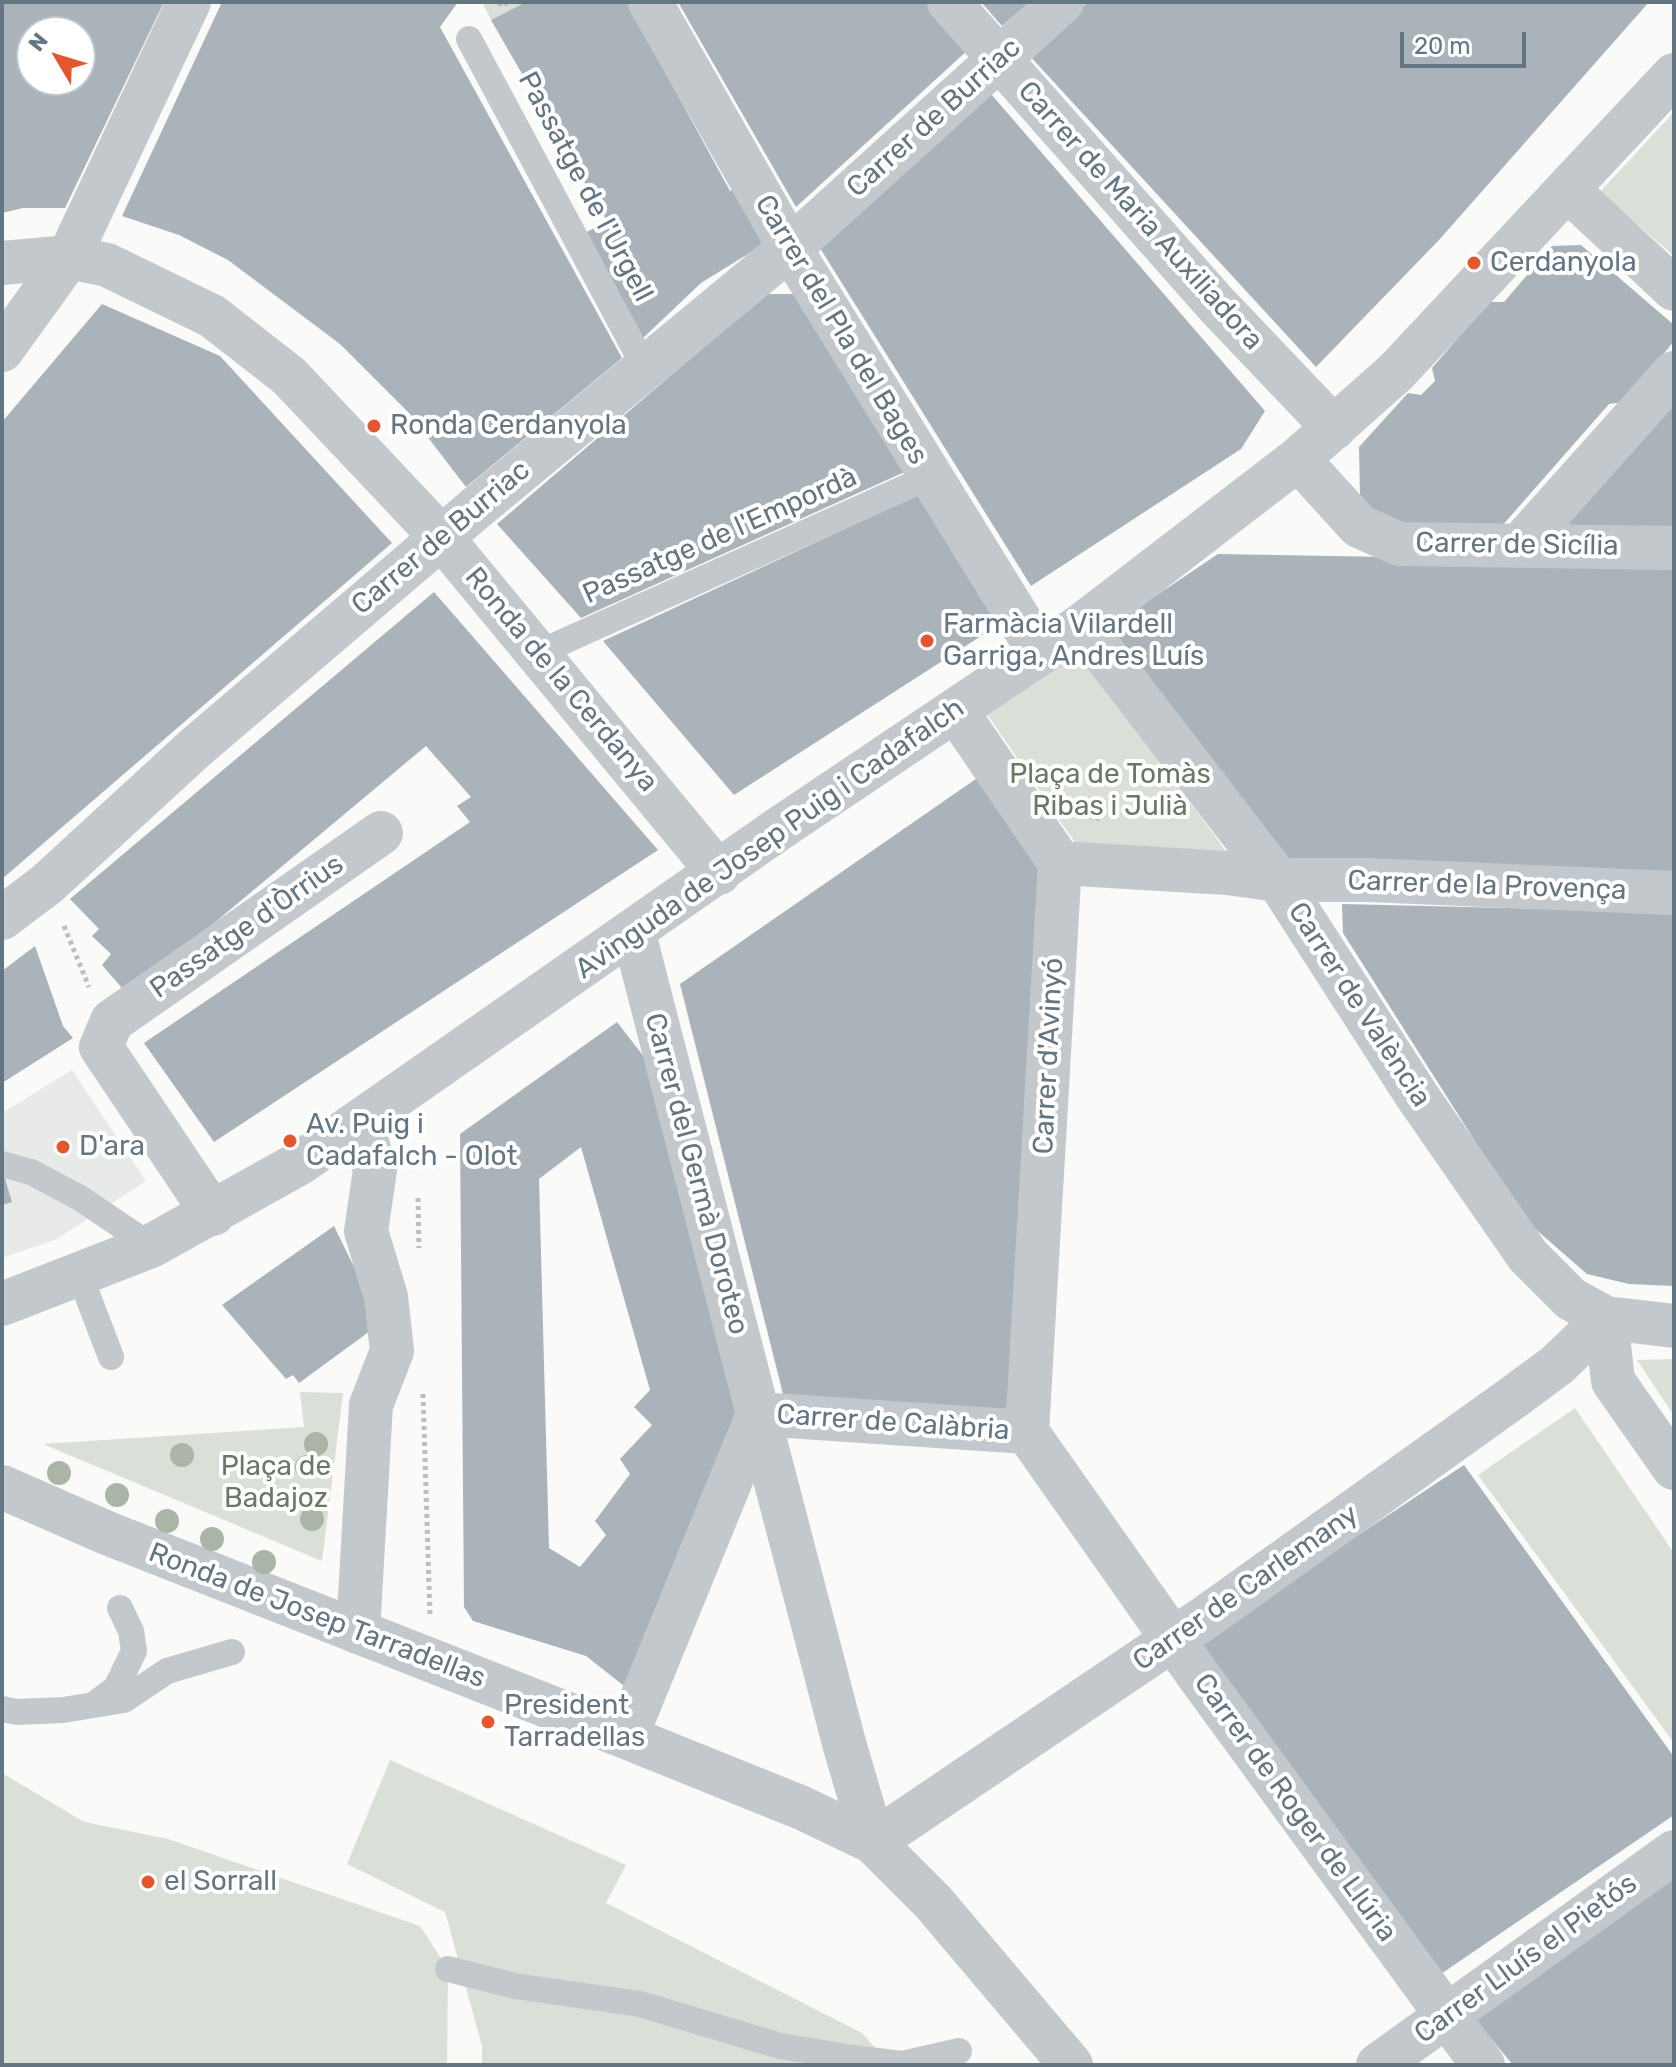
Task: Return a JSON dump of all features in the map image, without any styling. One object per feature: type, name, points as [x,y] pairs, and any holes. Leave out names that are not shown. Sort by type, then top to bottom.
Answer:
[{"type":"street","points":[[2,350],[69,257],[189,2]]},
{"type":"street","name":"Carrer del Pla del Bages","points":[[650,2],[790,248],[1040,653]]},
{"type":"street","name":"Carrer de Maria Auxiliadora","points":[[949,2],[1216,304],[1334,428]]},
{"type":"street","name":"Carrer de Burriac","points":[[2,918],[47,884],[195,748],[644,366],[790,248],[1062,2]]},
{"type":"street","name":"Avinguda de Josep Puig i Cadafalch","points":[[2,1304],[151,1246],[300,1163],[1082,625],[1298,459],[1396,372],[1674,75]]},
{"type":"street","points":[[1568,190],[1674,289]]},
{"type":"street","name":"Ronda de la Cerdanya","points":[[2,263],[69,257],[107,265],[212,316],[289,376],[442,538],[719,873]]},
{"type":"street","points":[[1522,543],[1674,373]]},
{"type":"street","name":"Carrer de Sicília","points":[[1298,459],[1359,526],[1399,544],[1522,543],[1674,548]]},
{"type":"street","name":"Carrer de València","points":[[1082,625],[1278,880],[1417,1096],[1528,1256],[1571,1299],[1606,1318],[1674,1326]]},
{"type":"street","points":[[956,711],[1060,863]]},
{"type":"street","name":"Passatge d'Òrrius","points":[[112,1021],[381,833]]},
{"type":"street","name":"Carrer de la Provença","points":[[1060,863],[1227,873],[1278,880],[1368,880],[1674,893]]},
{"type":"street","name":"Carrer d'Avinyó","points":[[1027,1432],[1060,863]]},
{"type":"street","name":"Carrer del Germà Doroteo","points":[[634,934],[844,1743],[873,1842]]},
{"type":"street","points":[[112,1021],[101,1047],[213,1214]]},
{"type":"street","points":[[358,1632],[371,1405],[392,1351],[386,1297],[366,1231],[375,1170],[361,1122]]},
{"type":"street","points":[[1606,1318],[1613,1381],[1674,1468]]},
{"type":"street","name":"Carrer de Carlemany","points":[[873,1842],[1174,1639],[1511,1399],[1557,1365],[1606,1318]]},
{"type":"street","points":[[626,1737],[758,1414]]},
{"type":"street","name":"Carrer de Calàbria","points":[[758,1414],[1027,1432]]},
{"type":"street","name":"Carrer de Roger de Llúria","points":[[1027,1432],[1483,2065]]},
{"type":"street","name":"Ronda de Josep Tarradellas","points":[[2,1487],[107,1533],[802,1808],[873,1842],[933,1902],[1071,2065]]},
{"type":"street","name":"Ronda de Josep Tarradellas","points":[[2,1516],[107,1533]]},
{"type":"street","name":"Carrer Lluís el Pietós","points":[[1378,2065],[1674,1852]]},
{"type":"lane","name":"Passatge de l'Urgell","points":[[469,39],[644,366]]},
{"type":"lane","name":"Passatge de l'Empordà","points":[[538,653],[929,477]]},
{"type":"lane","points":[[2,1164],[31,1172],[80,1198],[151,1246]]},
{"type":"lane","points":[[80,1276],[111,1357]]},
{"type":"lane","points":[[90,1708],[116,1688],[134,1651],[131,1631],[120,1608]]},
{"type":"lane","points":[[2,1709],[17,1712],[90,1708],[124,1700],[167,1671],[191,1661],[232,1652]]},
{"type":"lane","points":[[448,1969],[515,1986],[640,2004],[780,2046],[853,2058],[902,2064],[959,2051]]},
{"type":"path","points":[[500,2],[500,6],[508,2]]},
{"type":"path","points":[[47,884],[85,981],[112,1021]]},
{"type":"shaded area","name":"D'ara","points":[[72,1070],[146,1181],[57,1239],[2,1258],[2,1113]]},
{"type":"green space","points":[[482,2],[526,2],[491,20]]},
{"type":"green space","points":[[1674,112],[1674,256],[1600,192]]},
{"type":"green space","name":"Plaça de Tomàs Ribas i Julià","points":[[1070,653],[1088,663],[1231,858],[1080,850],[987,714]]},
{"type":"green space","points":[[1674,1359],[1674,1416],[1637,1360]]},
{"type":"green space","name":"Plaça de Badajoz","points":[[300,1392],[343,1393],[322,1561],[43,1444],[304,1427]]},
{"type":"green space","points":[[1575,1408],[1674,1553],[1674,1743],[1478,1475]]},
{"type":"green space","points":[[390,1760],[626,1865],[606,1903],[862,2033],[891,2065],[482,2065],[482,2046],[445,1912],[347,1864]]},
{"type":"green space","name":"el Sorrall","points":[[2,1773],[84,1822],[168,1839],[420,1926],[448,1969],[447,2065],[2,2065]]},
{"type":"building","points":[[2,2],[164,2],[65,208],[23,208],[2,213]]},
{"type":"building","points":[[222,2],[458,2],[440,27],[622,358],[466,487],[410,414],[340,344],[228,260],[179,235],[122,216]]},
{"type":"building","points":[[526,2],[627,2],[730,191],[742,183],[772,239],[701,283],[641,340],[583,234],[607,221],[491,20]]},
{"type":"building","points":[[678,2],[927,2],[969,49],[796,207]]},
{"type":"building","points":[[981,2],[1030,2],[1002,26]]},
{"type":"building","points":[[1088,2],[1649,2],[1439,240],[1316,367],[1028,54]]},
{"type":"building","points":[[991,94],[1265,411],[1241,449],[1031,586],[820,248]]},
{"type":"building","points":[[1581,245],[1674,325],[1674,341],[1625,402],[1609,404],[1501,527],[1385,526],[1360,498],[1359,447],[1408,393],[1421,395],[1435,381],[1432,368],[1489,302],[1504,302],[1552,246]]},
{"type":"building","points":[[766,294],[797,294],[909,470],[581,618],[497,524]]},
{"type":"building","points":[[102,304],[220,356],[392,543],[2,879],[2,422]]},
{"type":"building","points":[[1674,396],[1674,531],[1574,528],[1564,521]]},
{"type":"building","points":[[920,494],[1006,620],[734,795],[603,641]]},
{"type":"building","points":[[1218,554],[1674,562],[1674,876],[1290,860],[1105,630]]},
{"type":"building","points":[[434,592],[658,850],[214,1142],[144,1043],[470,822],[457,806],[471,797],[426,746],[128,995],[102,965],[111,954],[92,936],[99,929],[70,899]]},
{"type":"building","points":[[983,774],[1048,867],[1017,1402],[1001,1416],[785,1402],[680,984]]},
{"type":"building","points":[[1342,904],[1674,912],[1674,1286],[1629,1284],[1587,1274],[1525,1220],[1343,933]]},
{"type":"building","points":[[35,946],[63,1026],[73,1038],[2,1083],[2,971]]},
{"type":"building","points":[[617,1022],[648,1062],[740,1415],[628,1689],[586,1656],[473,1621],[464,1607],[460,1134]],"holes":[[[581,1147],[650,1390],[634,1407],[652,1425],[620,1459],[630,1474],[595,1521],[606,1535],[580,1567],[549,1548],[539,1179]]]},
{"type":"building","points":[[2,1169],[12,1202],[2,1205]]},
{"type":"building","points":[[334,1226],[377,1314],[377,1326],[299,1383],[293,1375],[286,1379],[222,1305]]},
{"type":"building","points":[[1464,1465],[1674,1757],[1674,1815],[1435,1978],[1192,1645]]},
{"type":"building","points":[[1674,1863],[1674,2065],[1513,2065],[1472,2016]]},
{"type":"place","name":"Cerdanyola","points":[[1474,263]]},
{"type":"place","name":"Ronda Cerdanyola","points":[[374,426]]},
{"type":"place","name":"Farmàcia Vilardell Garriga, Andres Luís","points":[[927,641]]},
{"type":"place","name":"Av. Puig i Cadafalch - Olot","points":[[290,1141]]},
{"type":"place","name":"D'ara","points":[[63,1147]]},
{"type":"place","name":"President Tarradellas","points":[[488,1722]]},
{"type":"place","name":"el Sorrall","points":[[148,1882]]}]
